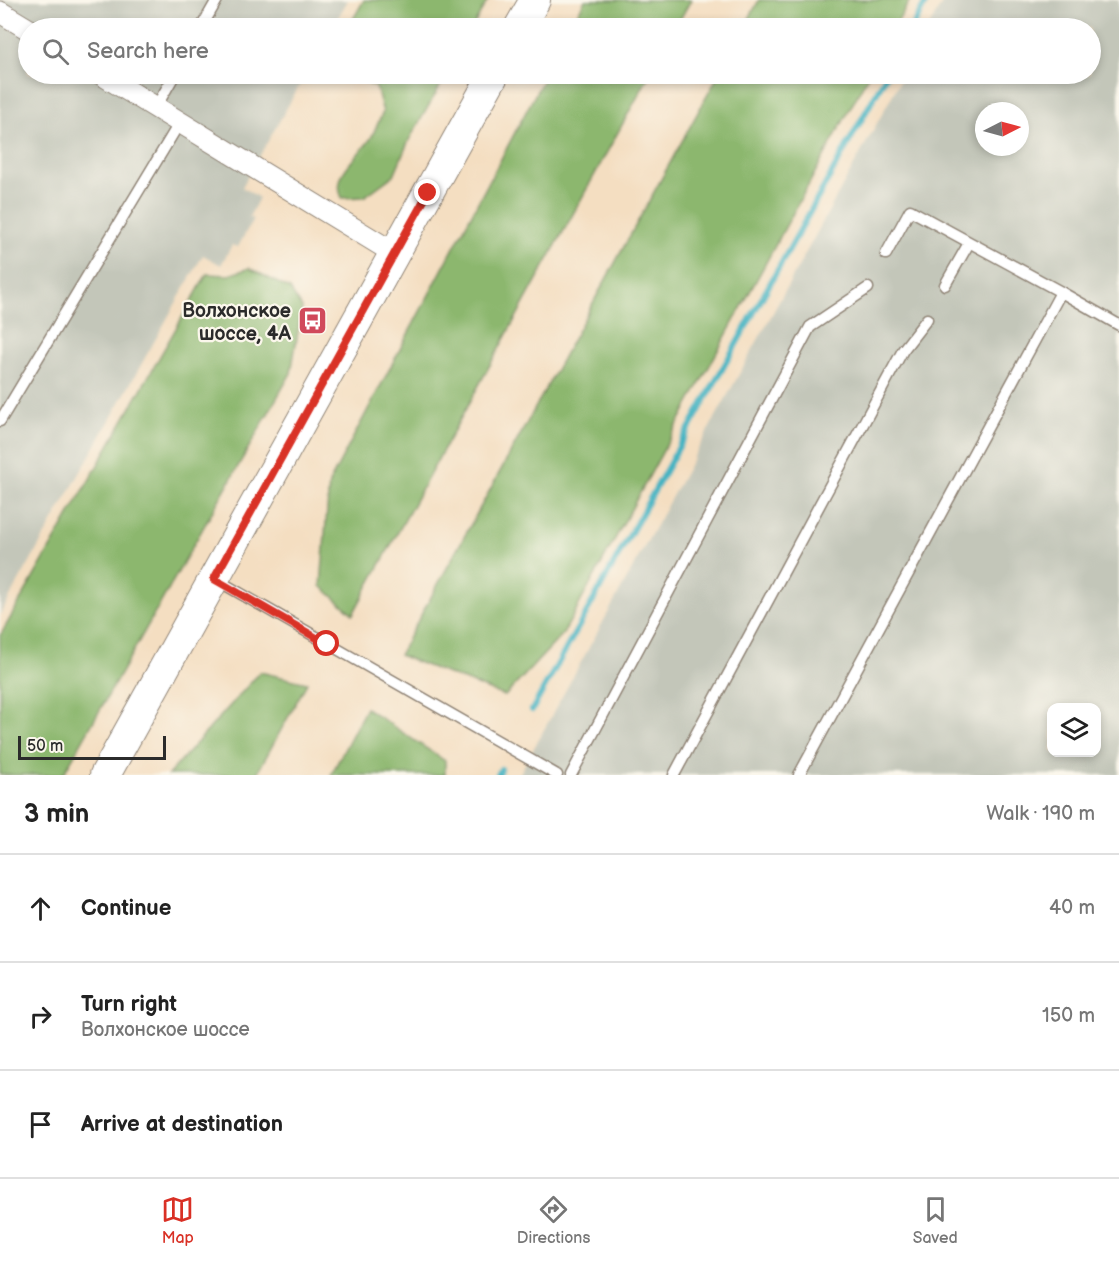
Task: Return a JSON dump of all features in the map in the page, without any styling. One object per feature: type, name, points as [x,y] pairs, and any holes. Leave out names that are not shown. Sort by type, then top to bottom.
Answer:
[{"type":"main road","points":[[524,18],[534,0]]},
{"type":"main road","points":[[105,775],[488,84]]},
{"type":"street","points":[[0,12],[18,23]]},
{"type":"street","points":[[118,84],[394,253]]},
{"type":"lane","points":[[207,18],[217,0]]},
{"type":"lane","points":[[156,107],[169,84]]},
{"type":"lane","points":[[0,421],[180,122]]},
{"type":"lane","points":[[886,254],[910,210],[1119,325]]},
{"type":"lane","points":[[945,285],[969,243]]},
{"type":"lane","points":[[571,775],[810,327],[868,288]]},
{"type":"lane","points":[[799,775],[1060,292]]},
{"type":"lane","points":[[674,775],[903,350],[927,319]]},
{"type":"lane","points":[[214,579],[557,775]]},
{"type":"shaded area","points":[[0,0],[348,0],[338,18],[18,18],[18,84],[300,84],[242,187],[259,198],[249,217],[253,219],[238,247],[232,245],[221,265],[203,255],[0,615]]},
{"type":"shaded area","points":[[944,0],[1119,0],[1119,775],[519,775],[899,84],[1101,84],[1101,18],[934,18]]},
{"type":"green space","points":[[364,0],[488,0],[478,18],[354,18]]},
{"type":"green space","points":[[585,0],[691,0],[681,18],[575,18]]},
{"type":"green space","points":[[759,0],[910,0],[900,18],[749,18]]},
{"type":"green space","points":[[369,84],[441,84],[409,140],[394,175],[364,197],[342,198],[339,189],[343,173],[371,138],[383,112],[376,87]]},
{"type":"green space","points":[[541,84],[644,84],[353,614],[321,586],[329,483]]},
{"type":"green space","points":[[713,84],[864,84],[563,634],[505,696],[399,655]]},
{"type":"green space","points":[[249,268],[290,289],[302,308],[291,373],[63,775],[0,775],[0,636],[207,274],[229,275]]},
{"type":"green space","points":[[260,672],[307,683],[256,775],[168,775]]},
{"type":"green space","points":[[366,708],[445,761],[445,775],[331,775]]},
{"type":"waterway","points":[[917,18],[927,0]]},
{"type":"waterway","points":[[532,710],[881,84]]},
{"type":"waterway","points":[[498,775],[501,769]]},
{"type":"place","name":"Волхонское шоссе, 4А","points":[[312,321]]},
{"type":"route","points":[[327,644],[214,579],[428,193]]}]
